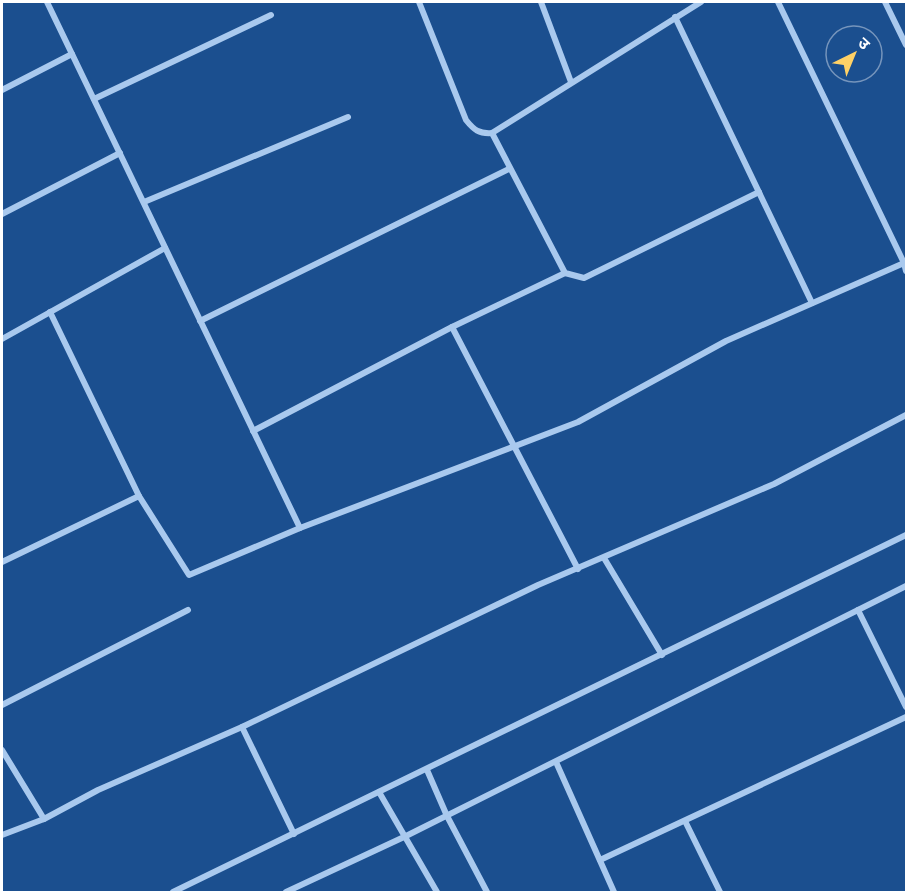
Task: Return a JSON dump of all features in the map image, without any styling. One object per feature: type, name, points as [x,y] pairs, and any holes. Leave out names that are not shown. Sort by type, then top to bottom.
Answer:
[{"type":"street","points":[[47,2],[300,528]]},
{"type":"street","points":[[419,2],[466,120],[473,129],[482,134],[492,133],[701,2]]},
{"type":"street","points":[[541,2],[571,82]]},
{"type":"street","points":[[778,2],[906,271]]},
{"type":"street","points":[[885,2],[906,45]]},
{"type":"street","points":[[94,99],[271,15]]},
{"type":"street","points":[[675,17],[812,303]]},
{"type":"street","points":[[2,90],[72,54]]},
{"type":"street","points":[[144,202],[348,117]]},
{"type":"street","points":[[492,133],[565,273]]},
{"type":"street","points":[[2,214],[120,153]]},
{"type":"street","points":[[200,321],[509,169]]},
{"type":"street","points":[[253,431],[452,327],[565,273],[584,278],[759,192]]},
{"type":"street","points":[[2,339],[165,248]]},
{"type":"street","points":[[50,312],[139,496],[189,575],[300,528],[578,422],[726,341],[904,263]]},
{"type":"street","points":[[452,327],[578,569]]},
{"type":"street","points":[[2,835],[44,819],[99,790],[242,727],[538,585],[774,484],[906,415]]},
{"type":"street","points":[[2,562],[139,496]]},
{"type":"street","points":[[173,892],[427,770],[906,534]]},
{"type":"street","points":[[604,558],[662,655]]},
{"type":"street","points":[[286,892],[447,816],[906,586]]},
{"type":"street","points":[[2,705],[188,610]]},
{"type":"street","points":[[858,610],[906,706]]},
{"type":"street","points":[[600,860],[906,717]]},
{"type":"street","points":[[242,727],[294,834]]},
{"type":"street","points":[[2,750],[44,819]]},
{"type":"street","points":[[556,762],[614,892]]},
{"type":"street","points":[[427,770],[447,816],[487,892]]},
{"type":"street","points":[[379,792],[436,892]]},
{"type":"street","points":[[685,821],[720,892]]}]
